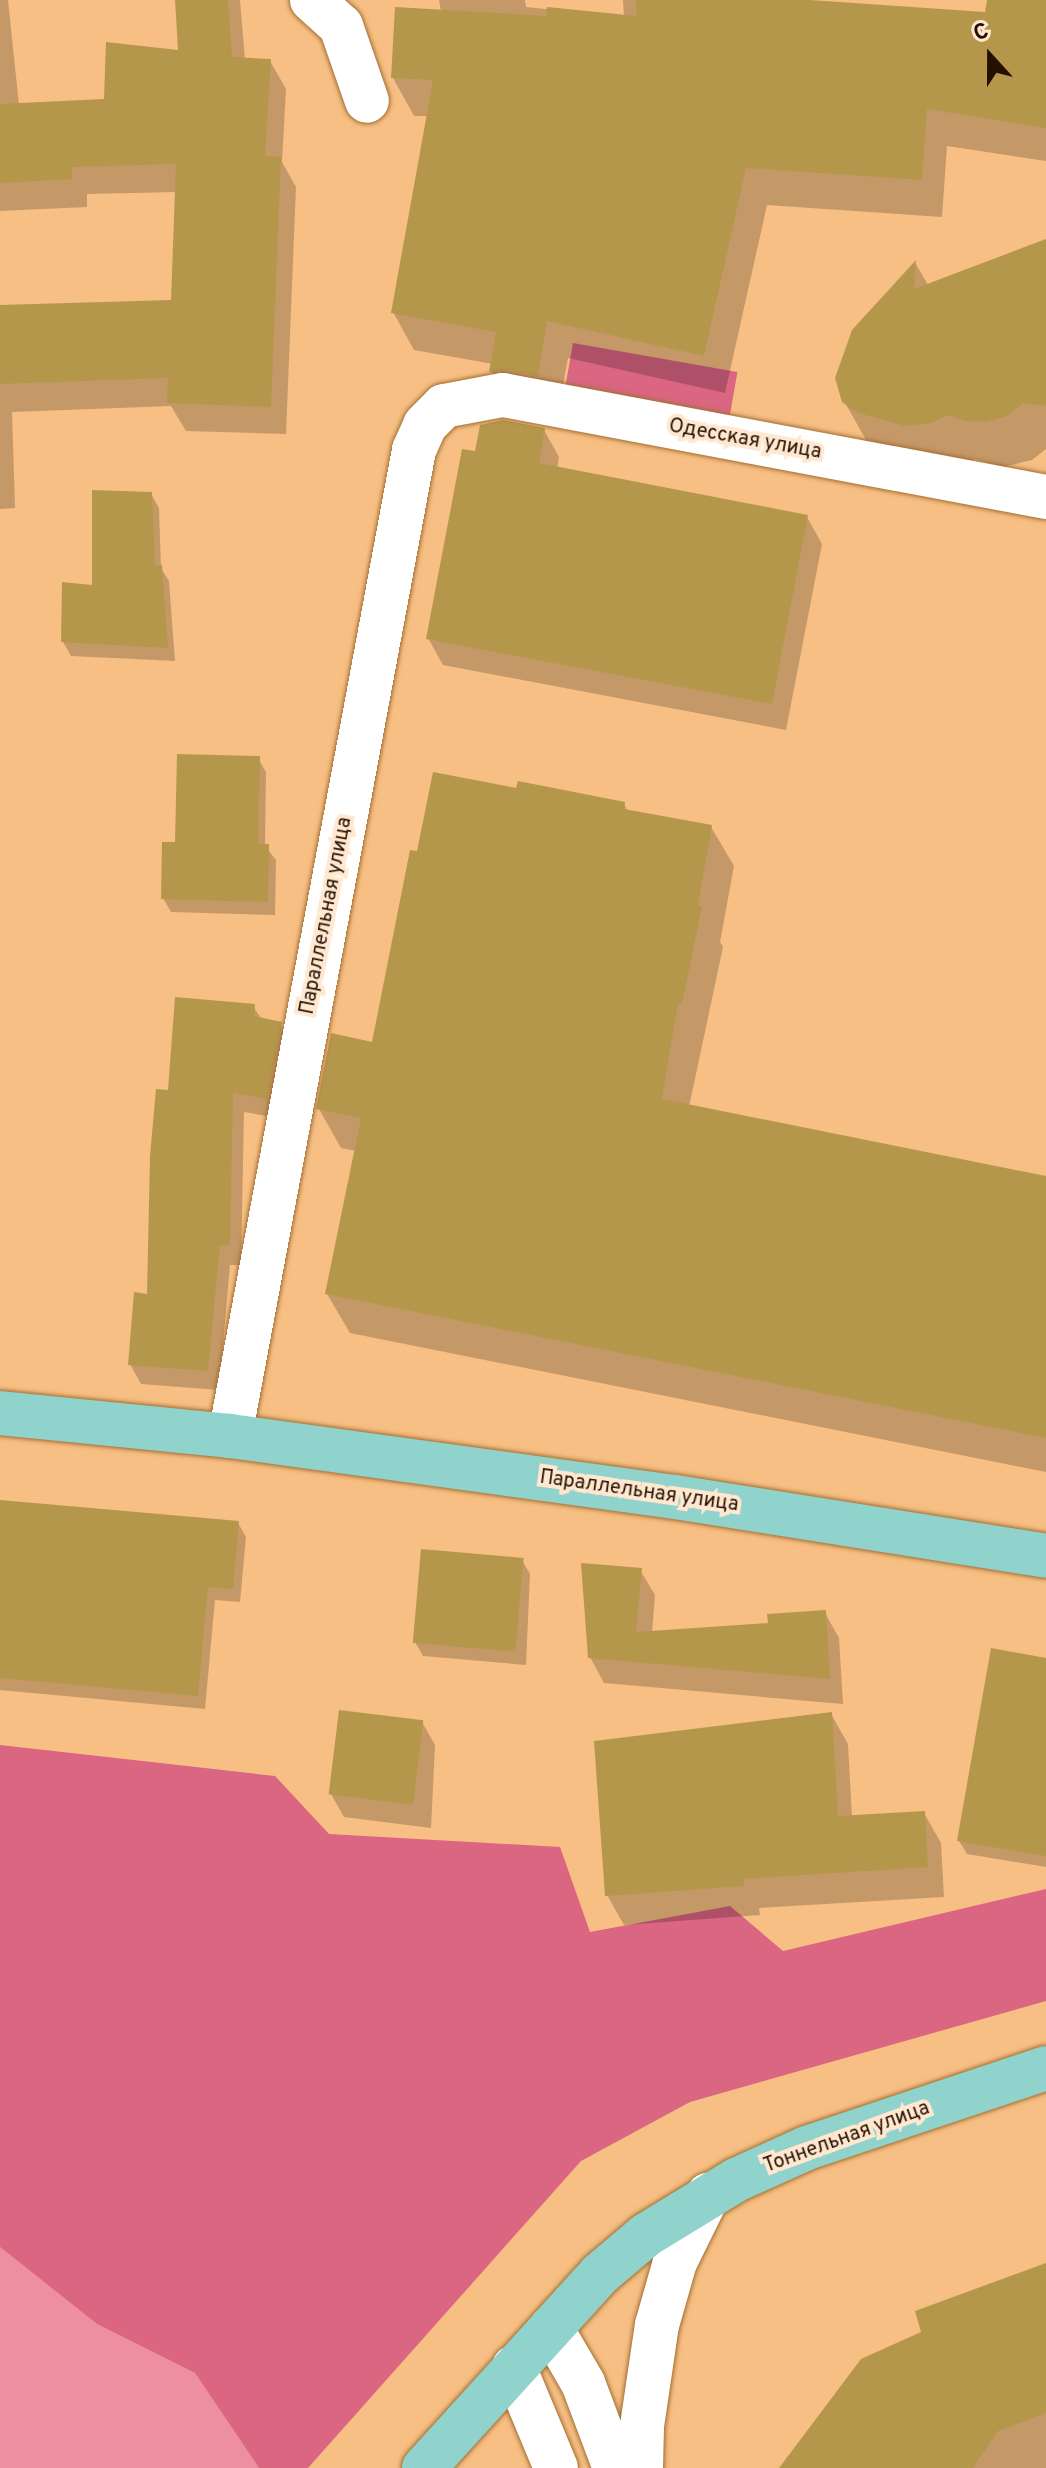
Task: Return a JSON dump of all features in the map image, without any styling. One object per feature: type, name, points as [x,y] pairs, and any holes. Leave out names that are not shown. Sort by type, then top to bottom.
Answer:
[{"type":"main road","name":"Параллельная улица","points":[[0,1413],[230,1436],[675,1497],[1046,1556]]},
{"type":"main road","name":"Тоннельная улица","points":[[424,2468],[600,2274],[646,2235],[708,2195],[807,2148],[1046,2068]]},
{"type":"street","points":[[312,0],[341,26],[367,101]]},
{"type":"street","name":"Одесская улица","points":[[444,406],[503,395],[1046,497]]},
{"type":"street","name":"Параллельная улица","points":[[230,1436],[414,450],[425,425],[444,406]]},
{"type":"street","points":[[641,2468],[642,2426],[657,2325],[675,2262],[708,2195]]},
{"type":"street","points":[[551,2328],[583,2383],[615,2468]]},
{"type":"street","points":[[514,2367],[556,2468]]},
{"type":"shaded area","points":[[573,343],[737,372],[729,418],[565,389]]},
{"type":"shaded area","points":[[0,1745],[275,1776],[329,1834],[560,1847],[590,1932],[730,1906],[783,1951],[1046,1889],[1046,2001],[690,2102],[581,2161],[308,2468],[259,2468],[195,2373],[97,2324],[0,2247]]},
{"type":"shaded area","points":[[0,2247],[97,2324],[195,2373],[259,2468],[0,2468]]},
{"type":"building","points":[[175,0],[228,0],[232,57],[271,59],[265,156],[281,157],[271,407],[167,403],[168,378],[0,384],[0,305],[171,300],[176,164],[72,167],[72,179],[0,183],[0,104],[104,99],[106,42],[178,50]]},
{"type":"building","points":[[636,0],[810,0],[985,12],[987,0],[1046,0],[1046,128],[927,109],[922,180],[746,168],[704,356],[547,321],[538,376],[508,370],[489,372],[496,332],[391,313],[433,80],[391,78],[395,7],[546,16],[547,7],[637,16]]},
{"type":"building","points":[[1046,239],[1046,406],[1023,403],[1007,416],[986,422],[965,421],[948,415],[931,423],[906,426],[858,413],[842,402],[835,378],[852,330],[916,260],[914,289]]},
{"type":"building","points":[[503,420],[545,428],[539,463],[808,515],[772,704],[426,639],[462,449],[475,451],[480,425]]},
{"type":"building","points":[[92,490],[152,492],[155,566],[162,565],[168,648],[61,642],[62,582],[92,585]]},
{"type":"building","points":[[177,754],[260,756],[258,844],[269,844],[268,902],[161,899],[162,842],[175,842]]},
{"type":"building","points":[[433,772],[516,788],[518,781],[625,802],[624,809],[712,825],[698,906],[702,906],[682,1004],[678,1004],[662,1099],[1046,1176],[1046,1438],[325,1294],[361,1118],[316,1109],[331,1033],[372,1042],[410,850],[417,851]]},
{"type":"building","points":[[175,997],[255,1004],[254,1016],[282,1022],[267,1099],[233,1093],[230,1245],[220,1245],[208,1371],[128,1365],[134,1292],[147,1294],[150,1156],[156,1089],[168,1090]]},
{"type":"building","points":[[0,1500],[239,1521],[233,1589],[208,1587],[198,1696],[0,1678]]},
{"type":"building","points":[[421,1549],[524,1558],[515,1652],[413,1643]]},
{"type":"building","points":[[581,1563],[642,1568],[636,1632],[768,1623],[767,1614],[826,1610],[830,1679],[588,1658]]},
{"type":"building","points":[[991,1648],[1046,1658],[1046,1856],[957,1841]]},
{"type":"building","points":[[339,1710],[423,1720],[413,1805],[329,1794]]},
{"type":"building","points":[[832,1712],[838,1816],[925,1811],[928,1867],[744,1879],[744,1886],[605,1896],[594,1741]]},
{"type":"building","points":[[1046,2263],[1046,2413],[998,2431],[973,2468],[779,2468],[861,2359],[921,2332],[915,2311]]}]
